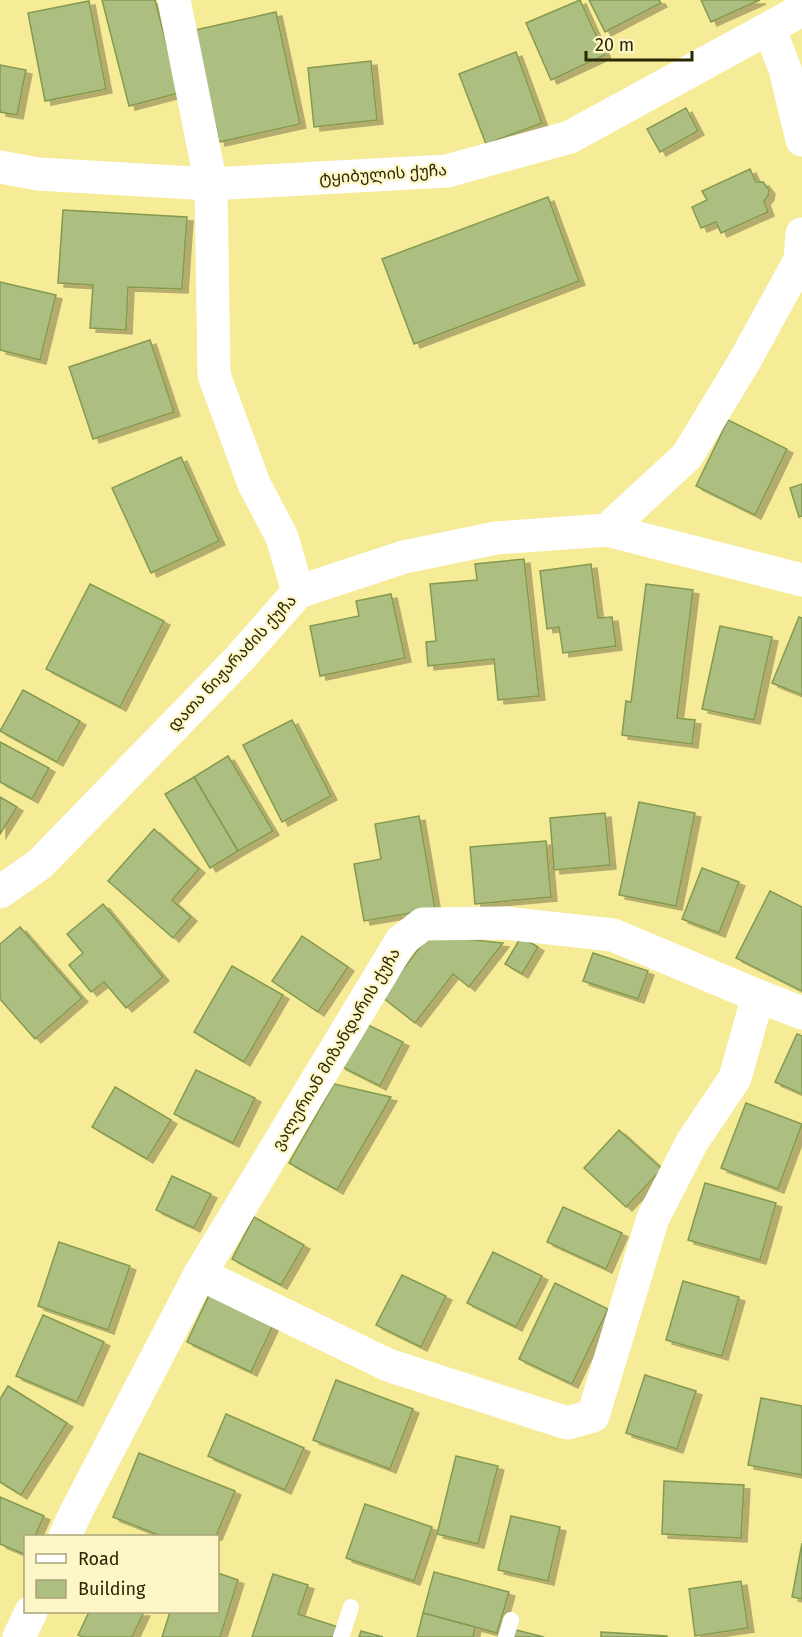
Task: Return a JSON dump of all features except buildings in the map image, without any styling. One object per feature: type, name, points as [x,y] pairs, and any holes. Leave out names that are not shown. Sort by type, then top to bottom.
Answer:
[{"type":"street","points":[[174,0],[211,184],[214,375],[254,484],[282,537],[298,592]]},
{"type":"street","name":"ტყიბულის ქუჩა","points":[[0,167],[38,174],[211,184],[447,171],[570,137],[802,10]]},
{"type":"street","points":[[769,28],[785,69],[802,140]]},
{"type":"street","points":[[607,530],[687,456],[744,362],[800,261],[802,234]]},
{"type":"street","name":"დათა ნიჟარაძის ქუჩა","points":[[0,892],[40,864],[238,659],[298,592],[404,556],[496,538],[607,530],[802,580]]},
{"type":"street","name":"ვალერიან მიზანდარის ქუჩა","points":[[65,1535],[200,1274],[401,941],[423,924],[504,923],[614,935],[802,1013]]},
{"type":"street","points":[[200,1274],[388,1365],[567,1423],[593,1416],[653,1218],[692,1142],[735,1078],[758,996]]},
{"type":"street","points":[[19,1637],[30,1613]]},
{"type":"lane","points":[[341,1637],[351,1607]]},
{"type":"lane","points":[[506,1637],[511,1620]]}]
